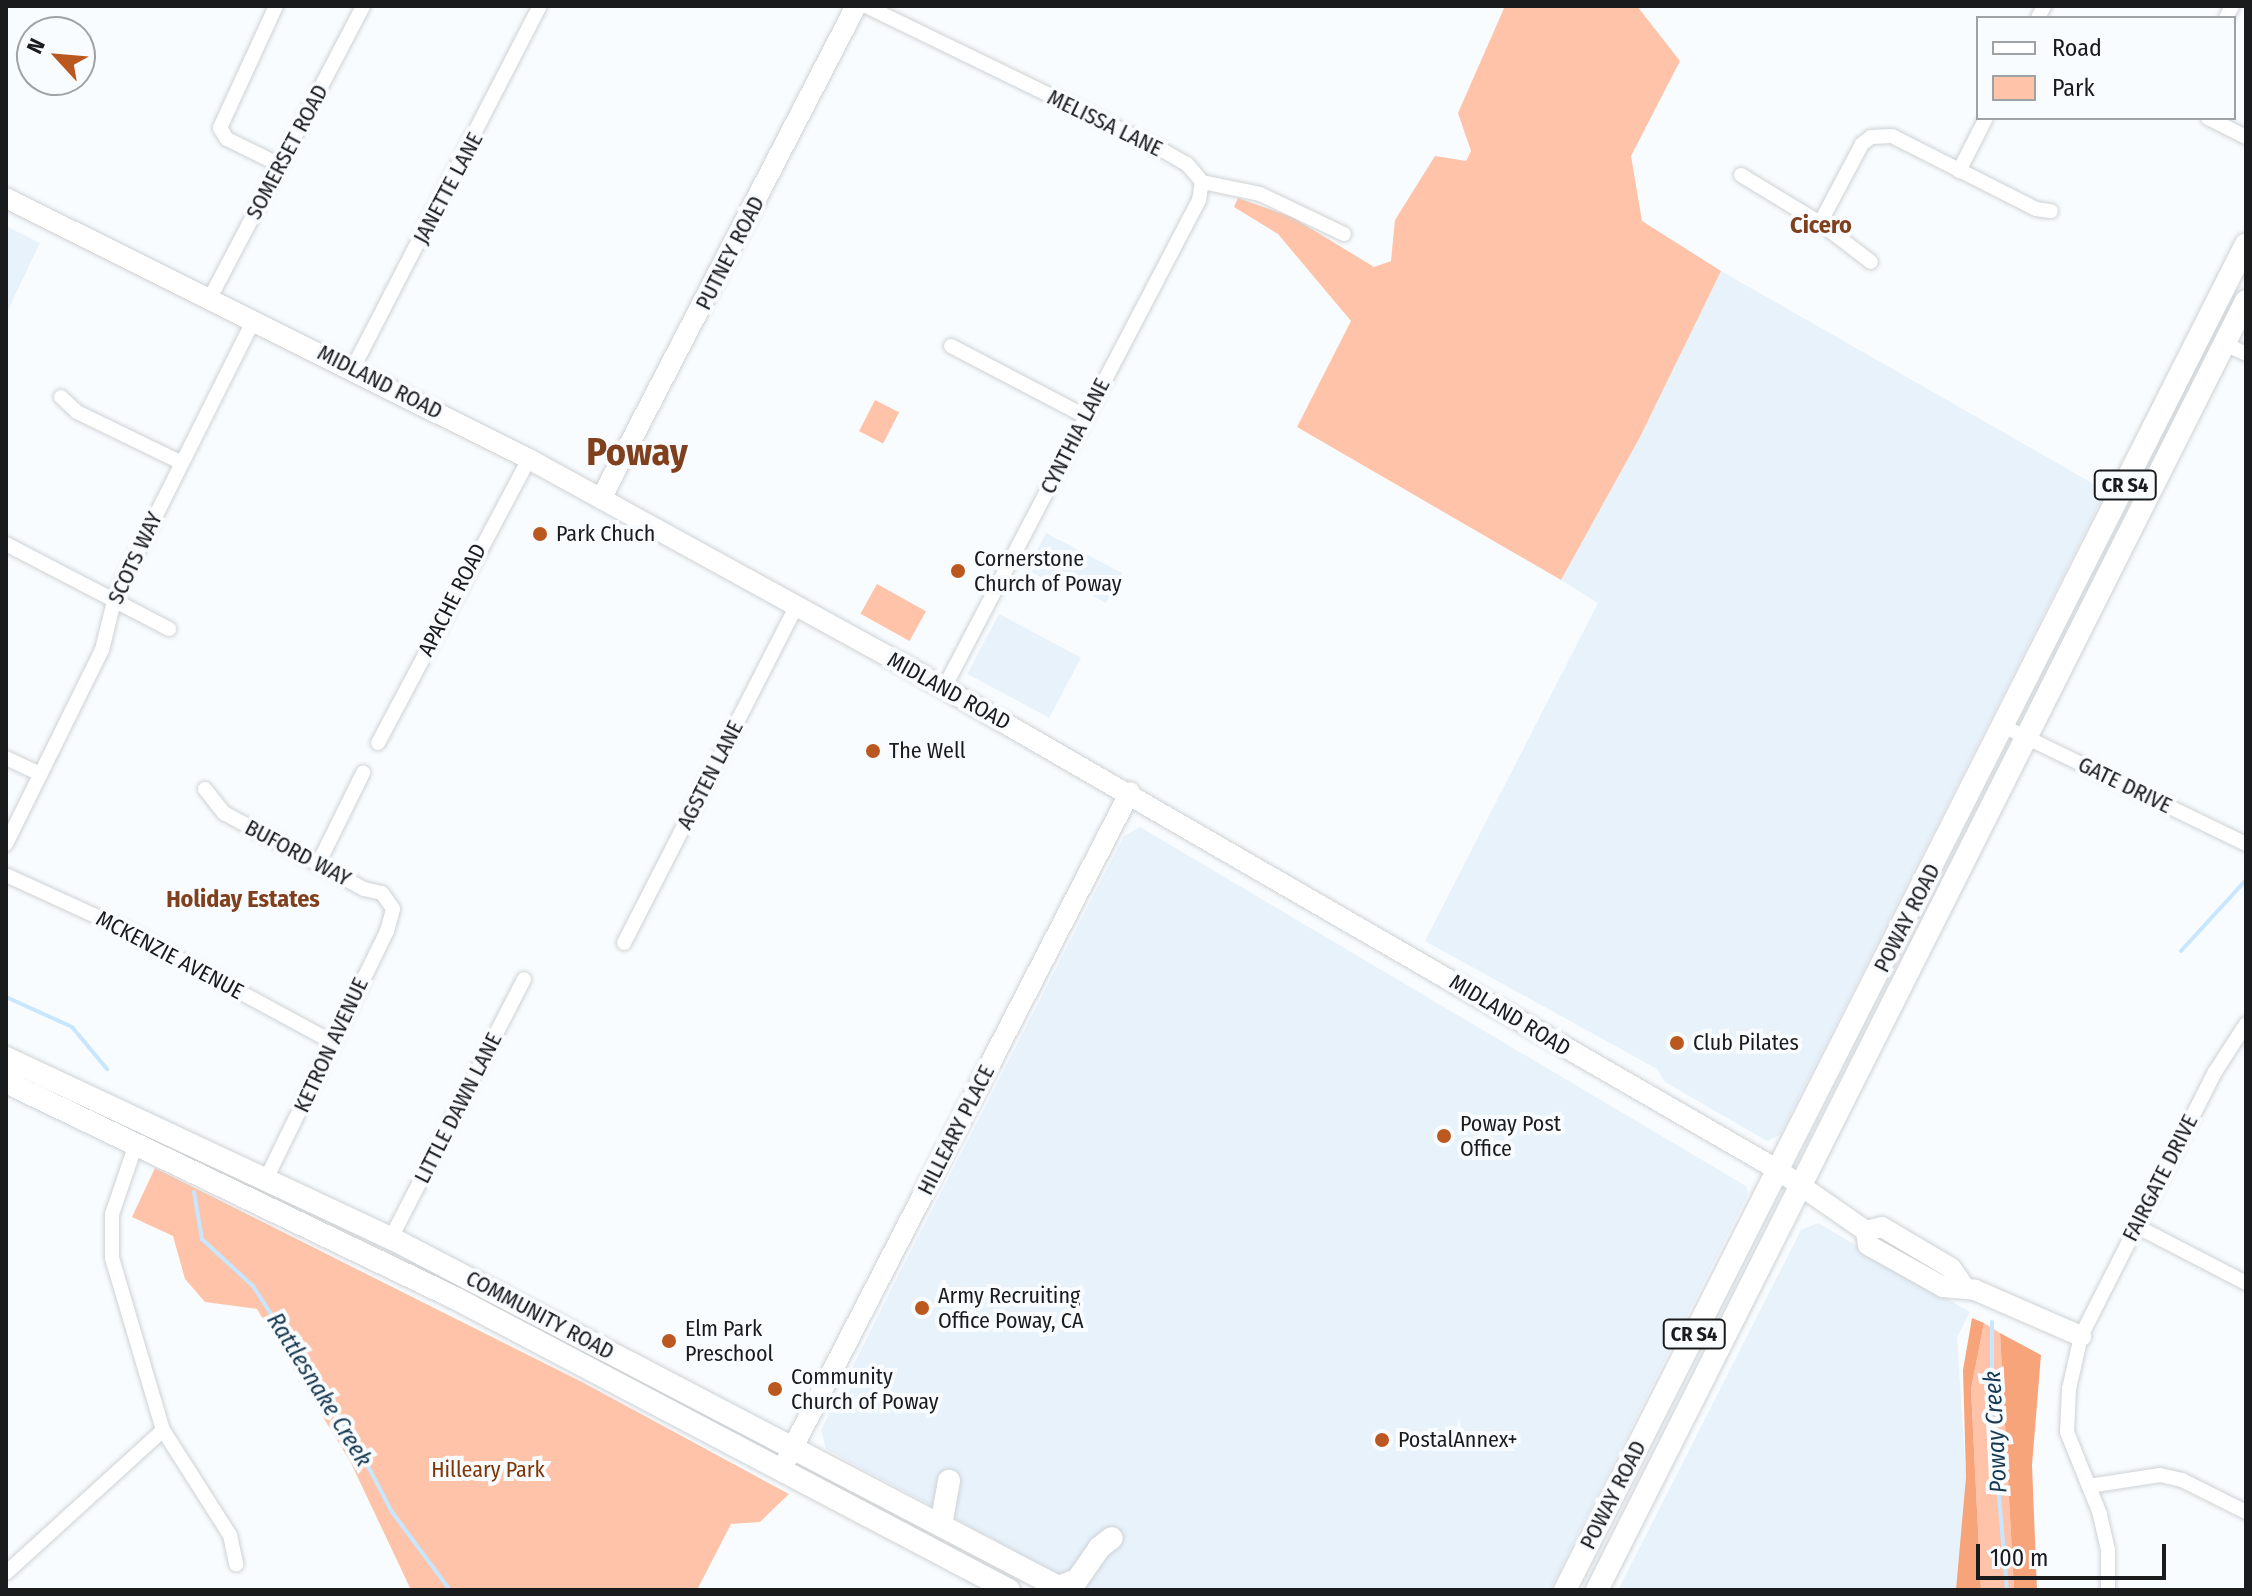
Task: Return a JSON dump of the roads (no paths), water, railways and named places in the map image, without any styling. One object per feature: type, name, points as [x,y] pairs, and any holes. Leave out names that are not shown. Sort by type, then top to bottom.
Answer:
[{"type":"main road","name":"PUTNEY ROAD","points":[[601,499],[856,6]]},
{"type":"main road","name":"MIDLAND ROAD","points":[[6,198],[353,368],[529,459],[1130,792],[1778,1170],[1866,1231],[1882,1227],[1951,1268],[1965,1288],[2081,1336]]},
{"type":"main road","name":"POWAY ROAD","points":[[1565,1590],[2246,244]]},
{"type":"main road","points":[[2225,344],[2246,277]]},
{"type":"main road","name":"POWAY ROAD","points":[[1597,1590],[2103,579],[2246,301]]},
{"type":"main road","points":[[2148,492],[2143,475],[2185,392],[2190,356]]},
{"type":"main road","points":[[2103,579],[2109,551],[2135,498],[2125,485]]},
{"type":"main road","name":"HILLEARY PLACE","points":[[782,1468],[1130,792]]},
{"type":"main road","points":[[1889,1007],[1883,988],[1912,930],[1919,893]]},
{"type":"main road","points":[[1842,1100],[1847,1065],[1878,1004],[1871,988]]},
{"type":"main road","name":"COMMUNITY ROAD","points":[[6,1058],[391,1238],[1061,1588]]},
{"type":"main road","name":"COMMUNITY ROAD","points":[[6,1082],[381,1261],[782,1468],[1009,1590]]},
{"type":"main road","points":[[136,1144],[152,1139],[200,1160],[217,1157]]},
{"type":"main road","points":[[184,1167],[209,1169],[255,1187],[266,1179]]},
{"type":"main road","points":[[294,1218],[324,1222],[376,1247],[386,1247],[391,1238]]},
{"type":"main road","points":[[381,1261],[400,1261],[452,1285],[461,1274]]},
{"type":"main road","points":[[1635,1515],[1631,1486],[1663,1418],[1668,1385]]},
{"type":"main road","points":[[941,1525],[949,1481]]},
{"type":"main road","points":[[1588,1590],[1620,1521],[1611,1499]]},
{"type":"main road","points":[[1061,1588],[1083,1574],[1099,1548],[1112,1538],[1090,1590]]},
{"type":"main road","points":[[929,1547],[983,1565],[1031,1590]]},
{"type":"street","points":[[276,6],[220,128],[227,139],[280,165]]},
{"type":"street","name":"SOMERSET ROAD","points":[[210,298],[363,6]]},
{"type":"street","name":"JANETTE LANE","points":[[353,368],[540,6]]},
{"type":"street","name":"MELISSA LANE","points":[[866,6],[1157,147],[1187,164],[1202,182],[1260,194],[1344,234]]},
{"type":"street","points":[[1959,171],[1985,120]]},
{"type":"street","points":[[2212,120],[2246,137]]},
{"type":"street","points":[[1820,223],[1862,144],[1871,137],[1892,136],[1959,171],[2051,211]]},
{"type":"street","points":[[1741,175],[1820,223],[1871,262]]},
{"type":"street","name":"CYNTHIA LANE","points":[[944,688],[1199,200],[1202,182]]},
{"type":"street","name":"SCOTS WAY","points":[[6,844],[102,650],[115,597],[180,462],[254,320]]},
{"type":"street","points":[[2225,344],[2246,354]]},
{"type":"street","points":[[951,346],[1085,416]]},
{"type":"street","points":[[61,397],[77,412],[180,462]]},
{"type":"street","name":"APACHE ROAD","points":[[378,743],[529,459]]},
{"type":"street","points":[[6,544],[115,597],[169,629]]},
{"type":"street","name":"AGSTEN LANE","points":[[624,943],[796,607]]},
{"type":"street","name":"GATE DRIVE","points":[[2003,726],[2246,844]]},
{"type":"street","points":[[6,758],[41,774]]},
{"type":"street","points":[[318,864],[363,773]]},
{"type":"street","name":"BUFORD WAY","points":[[205,789],[224,813],[318,864],[382,893],[393,909]]},
{"type":"street","name":"MCKENZIE AVENUE","points":[[6,875],[124,929],[330,1041]]},
{"type":"street","name":"KETRON AVENUE","points":[[266,1179],[330,1041],[387,931],[393,909]]},
{"type":"street","name":"LITTLE DAWN LANE","points":[[391,1238],[524,979]]},
{"type":"street","name":"FAIRGATE DRIVE","points":[[2108,1590],[2108,1550],[2089,1486],[2067,1432],[2069,1389],[2081,1336],[2136,1226],[2245,1029]]},
{"type":"street","points":[[136,1144],[112,1214],[112,1258],[163,1430],[230,1535],[236,1564]]},
{"type":"street","points":[[2136,1226],[2246,1283]]},
{"type":"street","points":[[6,1573],[163,1430]]},
{"type":"street","points":[[2089,1486],[2160,1475],[2182,1480],[2246,1512]]},
{"type":"waterway","points":[[2181,951],[2246,880]]},
{"type":"waterway","name":"Rattlesnake Creek","points":[[6,997],[72,1027],[107,1069]]},
{"type":"waterway","name":"Rattlesnake Creek","points":[[194,1192],[202,1239],[253,1286],[361,1453],[392,1512],[450,1590]]},
{"type":"waterway","name":"Poway Creek","points":[[1992,1322],[1992,1412],[2007,1590]]},
{"type":"place","name":"Park Chuch","points":[[540,534]]},
{"type":"place","name":"Cornerstone Church of Poway","points":[[958,571]]},
{"type":"place","name":"The Well","points":[[873,751]]},
{"type":"place","name":"Club Pilates","points":[[1677,1043]]},
{"type":"place","name":"Poway Post Office","points":[[1444,1136]]},
{"type":"place","name":"Army Recruiting Office Poway, CA","points":[[922,1308]]},
{"type":"place","name":"Elm Park Preschool","points":[[669,1341]]},
{"type":"place","name":"Community Church of Poway","points":[[775,1389]]},
{"type":"place","name":"PostalAnnex+","points":[[1382,1440]]},
{"type":"district","name":"Cicero","points":[[1821,226]]},
{"type":"district","name":"Poway","points":[[637,453]]},
{"type":"district","name":"Holiday Estates","points":[[243,900]]},
{"type":"park label","name":"Hilleary Park","points":[[488,1470]]}]
